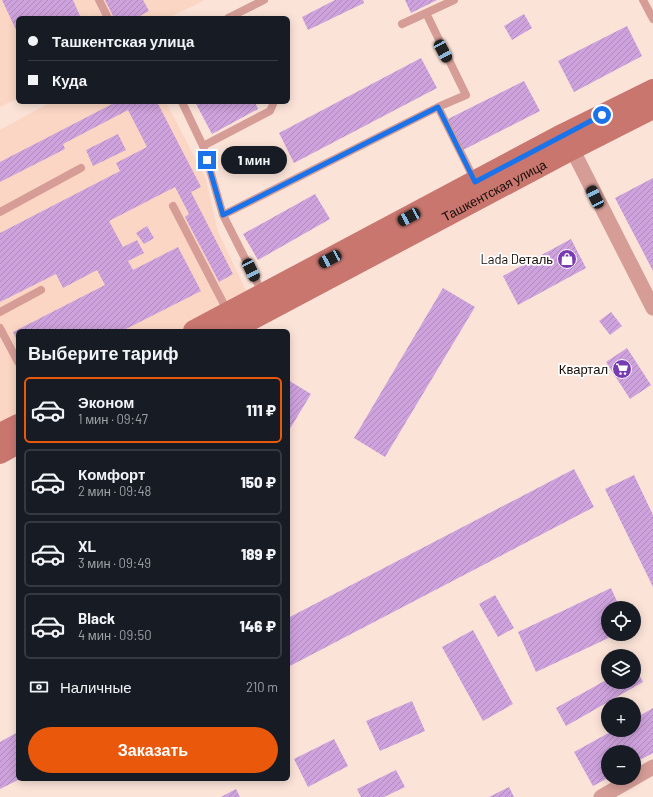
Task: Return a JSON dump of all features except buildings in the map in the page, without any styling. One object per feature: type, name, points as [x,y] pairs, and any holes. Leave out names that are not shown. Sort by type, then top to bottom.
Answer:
[{"type":"main road","name":"Ташкентская улица","points":[[202,329],[229,322],[568,141],[653,90]]},
{"type":"main road","name":"Ташкентская улица","points":[[229,322],[263,294],[475,182],[568,141],[653,108]]},
{"type":"main road","points":[[0,434],[16,426]]},
{"type":"main road","points":[[0,453],[16,445]]},
{"type":"street","points":[[568,141],[653,308]]},
{"type":"street","points":[[601,797],[653,767]]},
{"type":"lane","points":[[99,0],[107,16]]},
{"type":"lane","points":[[237,16],[264,0]]},
{"type":"lane","points":[[402,24],[454,0]]},
{"type":"lane","points":[[643,0],[653,19]]},
{"type":"lane","points":[[223,215],[438,107],[466,95],[426,13]]},
{"type":"lane","points":[[183,104],[204,146],[223,215],[263,294]]},
{"type":"lane","points":[[204,146],[270,111],[273,104]]},
{"type":"lane","points":[[438,107],[475,182]]},
{"type":"lane","points":[[0,212],[80,168]]},
{"type":"lane","points":[[173,206],[229,322]]},
{"type":"lane","points":[[0,312],[41,290]]},
{"type":"lane","points":[[0,328],[16,358]]},
{"type":"shaded area","points":[[0,0],[205,0],[172,16],[91,16],[86,7],[90,16],[16,16],[16,99],[0,107]]},
{"type":"shaded area","points":[[47,104],[167,104],[206,179],[218,232],[252,303],[199,329],[16,329],[16,429],[0,438],[0,130]]},
{"type":"place","name":"Lada Dеталь","points":[[567,259]]},
{"type":"place","name":"Квартал","points":[[622,369]]},
{"type":"route","points":[[207,160],[223,215],[438,107],[475,182],[602,115]]}]
